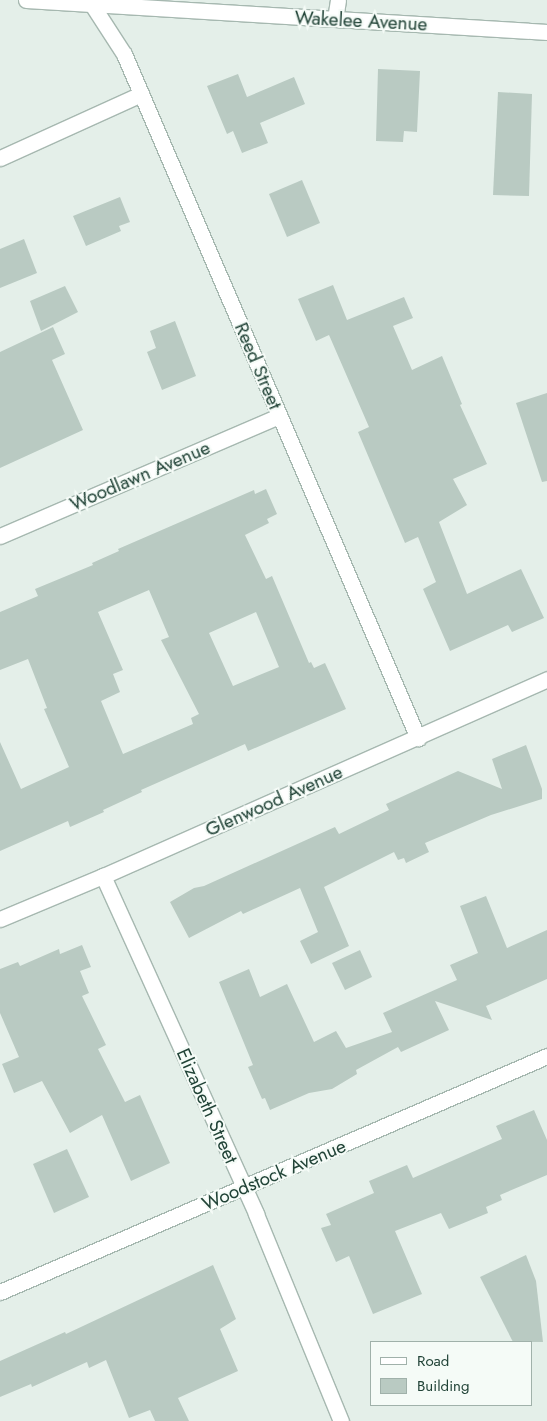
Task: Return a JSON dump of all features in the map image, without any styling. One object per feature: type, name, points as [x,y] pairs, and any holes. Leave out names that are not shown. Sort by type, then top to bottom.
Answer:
[{"type":"street","name":"Wakelee Avenue","points":[[26,0],[89,2],[547,32]]},
{"type":"street","points":[[335,19],[338,0]]},
{"type":"street","name":"Reed Street","points":[[89,2],[124,54],[418,738]]},
{"type":"street","points":[[0,158],[141,94]]},
{"type":"street","name":"Woodlawn Avenue","points":[[0,536],[279,416]]},
{"type":"street","name":"Glenwood Avenue","points":[[0,919],[103,876],[547,680]]},
{"type":"street","name":"Elizabeth Street","points":[[103,876],[243,1188],[341,1421]]},
{"type":"street","name":"Woodstock Avenue","points":[[0,1292],[547,1056]]},
{"type":"building","points":[[378,69],[420,71],[417,132],[404,131],[403,142],[376,141]]},
{"type":"building","points":[[238,74],[247,97],[294,77],[305,104],[260,123],[268,143],[242,153],[233,131],[227,134],[207,86]]},
{"type":"building","points":[[498,92],[532,94],[529,196],[493,195]]},
{"type":"building","points":[[302,180],[320,223],[287,237],[269,194]]},
{"type":"building","points":[[120,197],[130,222],[119,226],[121,231],[86,246],[73,216]]},
{"type":"building","points":[[24,239],[37,273],[0,288],[0,249]]},
{"type":"building","points":[[333,285],[347,320],[404,297],[413,318],[393,326],[412,370],[442,356],[462,404],[460,405],[487,464],[453,479],[467,505],[439,522],[467,594],[521,569],[544,618],[512,632],[508,625],[450,651],[423,589],[436,582],[418,537],[405,543],[358,432],[369,427],[329,335],[316,341],[298,299]]},
{"type":"building","points":[[65,286],[78,312],[41,331],[30,301]]},
{"type":"building","points":[[175,321],[196,376],[162,390],[147,352],[156,348],[150,331]]},
{"type":"building","points":[[53,327],[65,354],[52,360],[83,430],[0,468],[0,352]]},
{"type":"building","points":[[547,393],[547,481],[542,482],[516,403]]},
{"type":"building","points":[[266,489],[277,514],[267,519],[269,523],[245,535],[266,579],[272,576],[309,663],[311,662],[314,668],[325,663],[346,709],[248,751],[245,744],[141,790],[142,792],[103,810],[104,812],[70,827],[68,821],[0,851],[0,742],[21,789],[69,767],[44,709],[47,708],[28,659],[0,670],[0,612],[38,596],[35,589],[93,565],[92,563],[119,551],[118,549],[254,490],[255,494]],"holes":[[[149,590],[169,637],[161,640],[199,714],[191,718],[193,724],[123,754],[101,701],[120,692],[113,674],[123,670],[98,612]],[[256,612],[279,667],[233,686],[209,633]]]},
{"type":"building","points":[[526,745],[542,789],[542,799],[491,815],[425,843],[429,852],[406,863],[404,858],[398,860],[394,852],[324,887],[349,946],[311,964],[300,941],[318,932],[300,888],[243,914],[241,911],[189,938],[170,902],[194,888],[204,886],[335,827],[339,834],[389,810],[386,804],[458,771],[502,789],[492,759]]},
{"type":"building","points":[[486,896],[507,948],[547,930],[547,979],[486,1006],[492,1020],[435,1001],[449,1030],[401,1052],[398,1047],[356,1070],[357,1074],[332,1089],[309,1093],[270,1110],[265,1098],[262,1099],[248,1067],[253,1065],[219,982],[249,969],[260,997],[287,984],[314,1042],[336,1031],[346,1048],[392,1032],[383,1013],[457,980],[450,965],[478,953],[460,906]]},
{"type":"building","points":[[82,945],[91,967],[80,971],[89,993],[82,996],[106,1045],[98,1049],[125,1102],[140,1095],[170,1163],[131,1181],[102,1115],[70,1133],[42,1081],[14,1093],[2,1064],[19,1057],[0,1013],[0,969],[18,962],[20,966],[59,949],[60,954]]},
{"type":"building","points":[[360,950],[372,977],[345,990],[332,963]]},
{"type":"building","points":[[534,1110],[547,1140],[547,1175],[500,1195],[502,1200],[486,1207],[488,1213],[449,1229],[441,1213],[395,1231],[422,1294],[373,1314],[349,1256],[336,1262],[321,1228],[331,1225],[326,1214],[374,1193],[369,1181],[407,1165],[413,1178],[502,1139],[496,1126]]},
{"type":"building","points":[[67,1149],[89,1197],[54,1213],[33,1164]]},
{"type":"building","points":[[526,1255],[536,1281],[543,1342],[512,1341],[480,1277]]},
{"type":"building","points":[[213,1265],[236,1319],[220,1329],[238,1371],[178,1398],[189,1421],[155,1421],[150,1410],[129,1418],[106,1360],[89,1368],[87,1362],[32,1387],[31,1384],[0,1397],[0,1361],[65,1332],[66,1334]]}]
